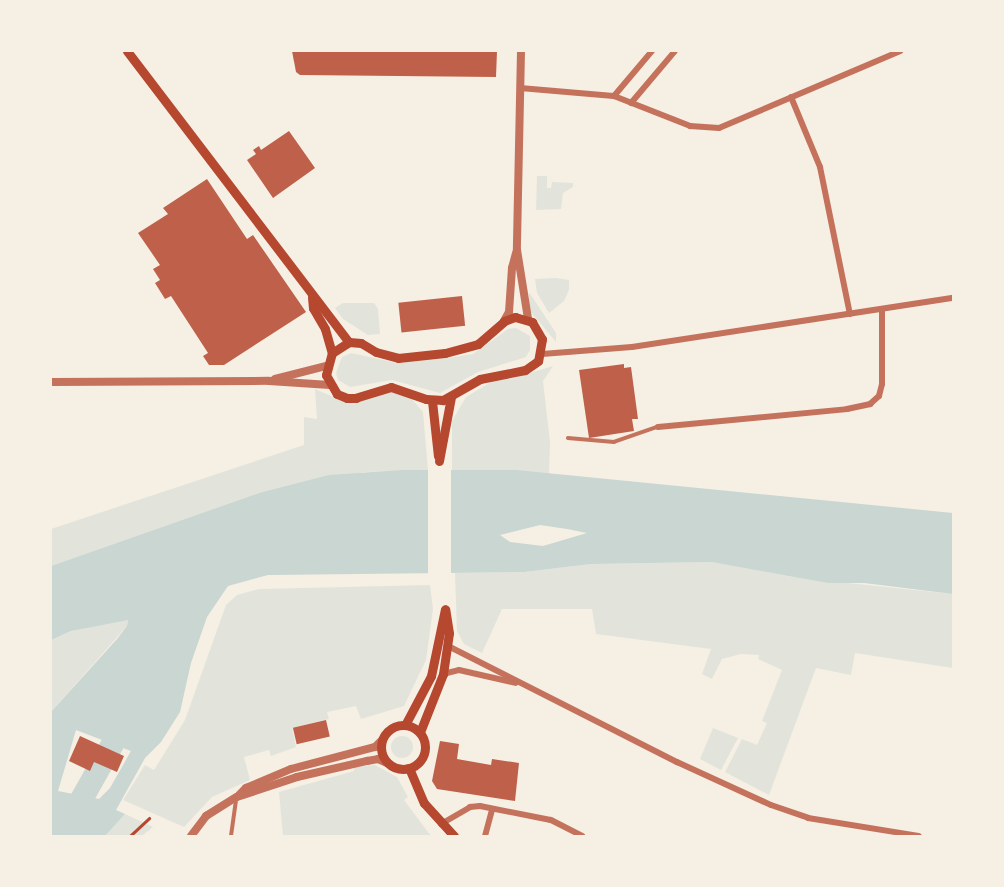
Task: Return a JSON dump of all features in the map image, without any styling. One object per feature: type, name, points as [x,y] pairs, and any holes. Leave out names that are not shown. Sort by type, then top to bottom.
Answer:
[{"type":"main road","points":[[127,51],[223,172],[312,297],[349,342]]},
{"type":"main road","points":[[312,297],[313,308],[332,353]]},
{"type":"main road","points":[[515,317],[528,319],[542,339],[541,354],[532,367],[480,379],[451,397],[432,401],[391,387],[356,398],[347,398],[337,394],[330,385],[326,366],[332,353],[349,342],[361,343],[376,352],[398,358],[445,353],[478,344],[504,321],[515,317]]},
{"type":"main road","points":[[432,401],[439,461],[451,397]]},
{"type":"main road","points":[[445,609],[449,619],[443,674],[420,732],[424,753],[409,768],[389,764],[381,752],[381,741],[388,730],[405,724],[420,702],[431,676],[445,609]]},
{"type":"main road","points":[[405,724],[420,732]]},
{"type":"main road","points":[[409,768],[419,793],[441,824],[454,836]]},
{"type":"street","points":[[521,51],[517,250],[528,319]]},
{"type":"street","points":[[614,96],[652,51]]},
{"type":"street","points":[[631,103],[675,51]]},
{"type":"street","points":[[520,88],[614,96],[690,126],[711,128],[734,124],[900,51]]},
{"type":"street","points":[[791,97],[820,167],[850,314]]},
{"type":"street","points":[[504,321],[509,312],[512,268],[517,250]]},
{"type":"street","points":[[541,354],[632,346],[953,298]]},
{"type":"street","points":[[658,427],[870,404],[881,390],[882,309]]},
{"type":"street","points":[[269,381],[326,366]]},
{"type":"street","points":[[51,382],[269,381],[330,385]]},
{"type":"street","points":[[448,646],[677,762],[781,809],[808,818],[919,836]]},
{"type":"street","points":[[443,674],[459,670],[531,687]]},
{"type":"street","points":[[237,797],[246,788],[291,769],[375,747],[381,741]]},
{"type":"street","points":[[191,836],[206,816],[237,797],[297,777],[367,761],[378,759],[389,764]]},
{"type":"street","points":[[441,824],[470,807],[480,806],[551,820],[582,836]]},
{"type":"street","points":[[485,836],[492,809]]},
{"type":"lane","points":[[568,438],[614,442],[658,427]]},
{"type":"lane","points":[[231,836],[237,797]]},
{"type":"path","points":[[130,836],[149,818]]},
{"type":"shaded area","points":[[537,176],[547,176],[547,188],[551,188],[552,182],[573,183],[573,187],[563,193],[561,209],[536,210]]},
{"type":"shaded area","points":[[535,279],[569,280],[569,290],[564,301],[549,313],[537,293]]},
{"type":"shaded area","points":[[529,292],[556,333],[556,342],[529,310]]},
{"type":"shaded area","points":[[343,303],[374,303],[378,309],[380,334],[368,335],[343,319],[335,308]]},
{"type":"shaded area","points":[[516,328],[530,336],[530,350],[526,357],[478,372],[440,393],[392,380],[350,387],[338,380],[336,373],[342,357],[351,353],[397,363],[447,358],[473,354],[508,329]]},
{"type":"shaded area","points":[[553,366],[543,381],[550,442],[549,474],[452,470],[452,421],[466,397],[491,382],[489,380],[520,376]]},
{"type":"shaded area","points":[[315,389],[345,402],[362,401],[384,392],[396,391],[410,397],[423,412],[428,470],[364,472],[259,493],[51,566],[51,529],[304,445],[304,417],[317,419]]},
{"type":"shaded area","points":[[402,470],[516,470],[953,513],[953,594],[864,583],[828,583],[712,562],[591,564],[524,572],[268,575],[228,586],[207,617],[191,663],[180,712],[161,742],[145,758],[116,810],[125,814],[105,836],[51,836],[51,712],[117,639],[127,626],[128,620],[71,631],[51,640],[51,566],[259,493],[329,475]],"holes":[[[540,525],[567,529],[587,533],[543,546],[510,542],[500,535]],[[76,730],[131,751],[110,788],[99,799],[58,791]]]},
{"type":"shaded area","points":[[713,562],[848,583],[953,594],[953,668],[855,653],[851,675],[816,668],[769,795],[725,772],[742,739],[757,745],[767,723],[762,721],[782,670],[758,659],[759,655],[741,654],[722,659],[712,679],[702,674],[711,649],[596,634],[592,609],[502,609],[482,653],[464,644],[457,631],[455,573],[524,572],[591,564]]},
{"type":"shaded area","points":[[430,585],[433,609],[426,660],[404,706],[361,719],[356,706],[327,712],[329,719],[292,728],[296,747],[271,756],[269,750],[244,757],[250,780],[212,797],[184,827],[123,800],[145,765],[154,770],[185,720],[226,605],[237,595],[259,589]]},
{"type":"shaded area","points":[[128,620],[127,626],[51,712],[51,640],[71,631]]},
{"type":"shaded area","points":[[713,728],[738,738],[721,770],[700,759]]},
{"type":"shaded area","points":[[402,736],[410,739],[413,747],[410,755],[402,758],[394,755],[391,747],[394,739]]},
{"type":"shaded area","points":[[375,765],[397,777],[408,797],[404,800],[431,836],[283,836],[279,792],[354,771],[354,767]]},
{"type":"shaded area","points":[[125,814],[153,827],[142,836],[105,836]]},
{"type":"pier","points":[[428,467],[451,467],[451,577],[428,577]]},
{"type":"building","points":[[292,51],[497,51],[496,77],[300,75],[296,72]]},
{"type":"building","points":[[289,131],[315,168],[273,198],[247,160],[256,154],[253,150],[259,146],[261,150]]},
{"type":"building","points":[[207,179],[247,239],[253,235],[306,312],[224,365],[209,365],[203,356],[208,353],[171,296],[165,299],[155,283],[160,280],[153,269],[160,265],[138,233],[168,214],[163,208]]},
{"type":"building","points":[[462,296],[465,326],[401,333],[398,303]]},
{"type":"building","points":[[624,364],[624,368],[631,367],[638,419],[632,419],[634,431],[589,438],[579,370]]},
{"type":"building","points":[[326,720],[330,737],[297,744],[293,728]]},
{"type":"building","points":[[80,736],[124,756],[117,772],[94,762],[90,771],[69,761]]},
{"type":"building","points":[[440,741],[459,744],[457,759],[491,765],[492,759],[519,763],[515,801],[437,789],[432,781]]},
{"type":"waterway","points":[[60,836],[127,717]]}]
